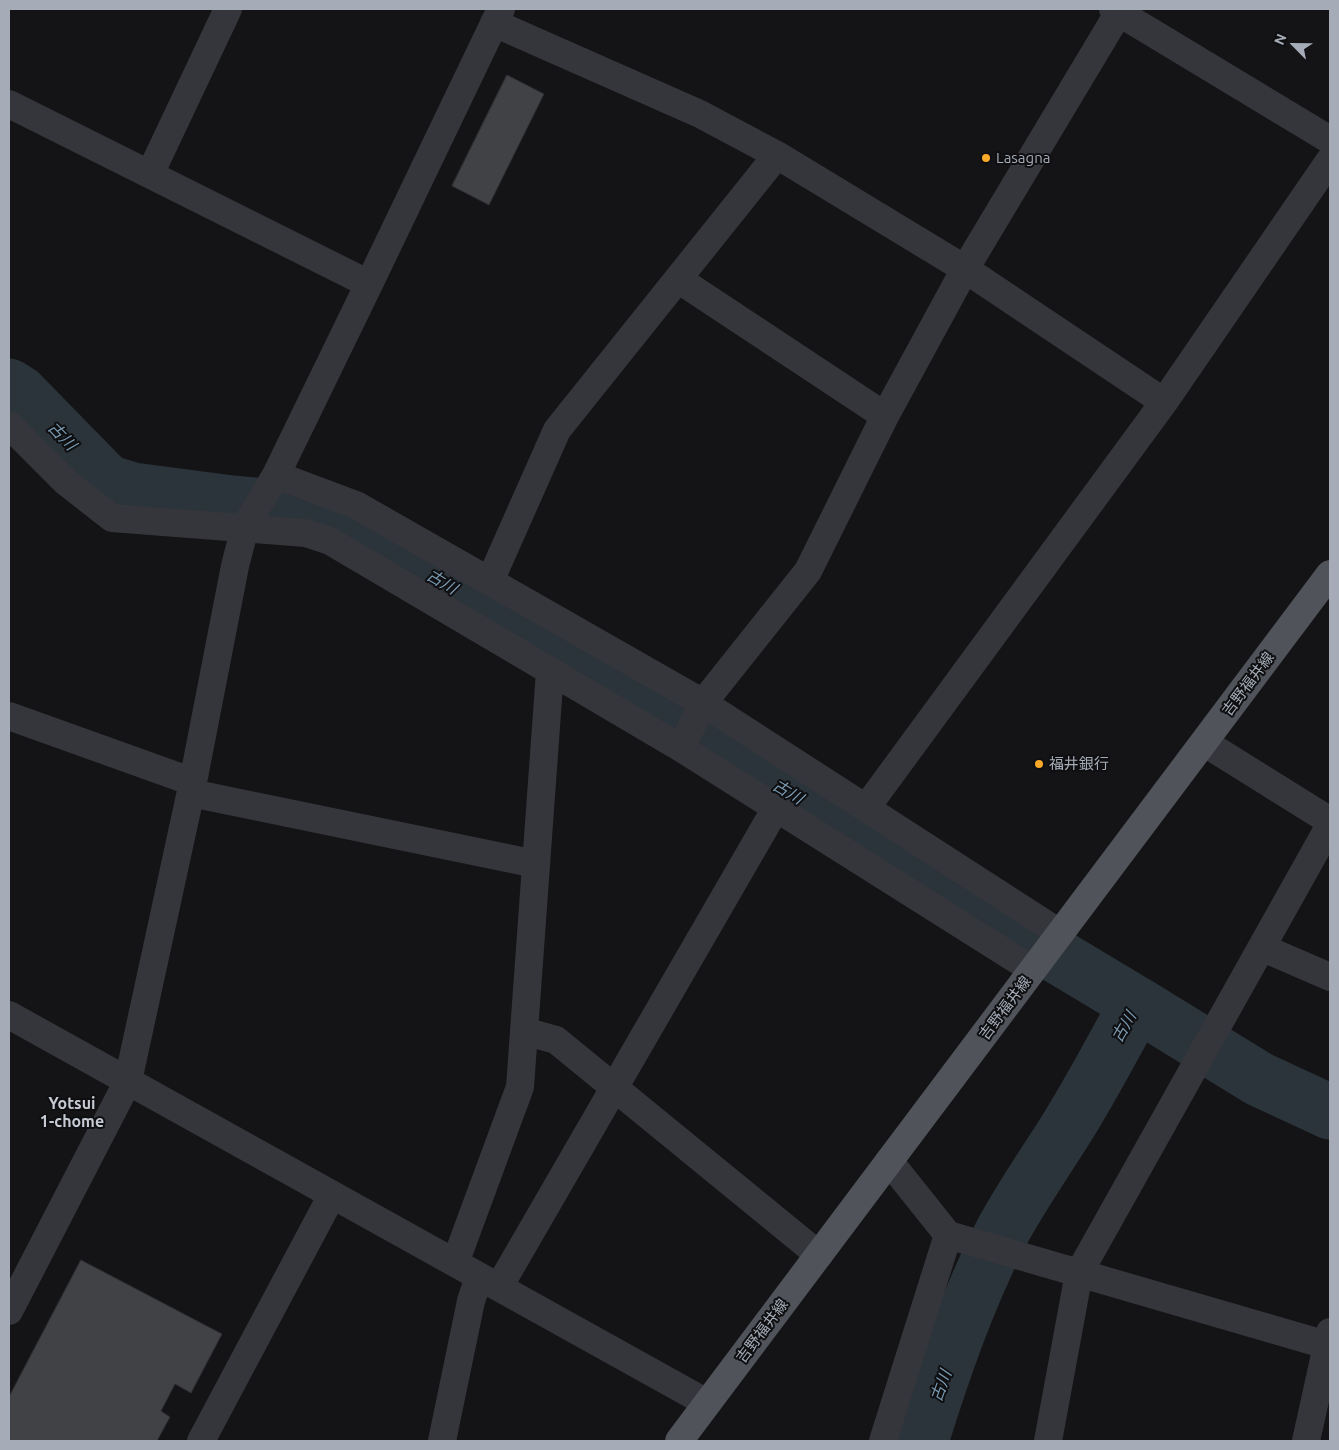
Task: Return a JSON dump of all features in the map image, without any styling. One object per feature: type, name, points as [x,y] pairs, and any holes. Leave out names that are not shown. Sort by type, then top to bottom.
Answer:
[{"type":"main road","name":"吉野福井線","points":[[679,1441],[1205,743],[1330,574]]},
{"type":"street","points":[[150,174],[228,9]]},
{"type":"street","points":[[681,748],[702,702],[808,571],[884,416],[965,269],[1116,11],[1328,138],[1164,402],[866,808]]},
{"type":"street","points":[[9,1311],[19,1268],[128,1082],[192,788],[235,566],[245,528],[276,475],[497,16],[700,114],[777,155],[965,269],[1164,402]]},
{"type":"street","points":[[9,104],[369,284]]},
{"type":"street","points":[[490,581],[557,430],[777,155]]},
{"type":"street","points":[[678,278],[884,416]]},
{"type":"street","points":[[9,426],[66,482],[112,518],[306,533],[330,541],[681,748],[1033,970]]},
{"type":"street","points":[[276,475],[356,505],[702,702],[1061,934]]},
{"type":"street","points":[[455,1263],[520,1087],[550,671]]},
{"type":"street","points":[[9,716],[192,788],[536,864]]},
{"type":"street","points":[[1048,1441],[1080,1273],[1263,948],[1330,823],[1205,743]]},
{"type":"street","points":[[442,1441],[471,1301],[489,1282],[613,1087],[776,808]]},
{"type":"street","points":[[1263,948],[1330,976]]},
{"type":"street","points":[[9,1015],[707,1403]]},
{"type":"street","points":[[524,1031],[556,1040],[819,1255]]},
{"type":"street","points":[[889,1161],[959,1238],[1329,1341],[1306,1441]]},
{"type":"street","points":[[201,1441],[332,1195]]},
{"type":"street","points":[[883,1441],[959,1238]]},
{"type":"building","points":[[507,75],[544,94],[489,205],[452,186]]},
{"type":"building","points":[[81,1260],[222,1334],[191,1393],[175,1384],[161,1411],[170,1417],[157,1441],[9,1441],[9,1397]]},
{"type":"waterway","name":"古川","points":[[9,386],[20,393],[107,482],[133,490],[296,509],[330,517],[355,530],[1137,1004],[1095,1081],[1000,1236],[956,1337],[921,1441]]},
{"type":"waterway","points":[[1137,1004],[1259,1079],[1330,1112]]},
{"type":"place","name":"Lasagna","points":[[986,158]]},
{"type":"place","name":"福井銀行","points":[[1039,764]]},
{"type":"district","name":"Yotsui 1-chome","points":[[72,1113]]}]
